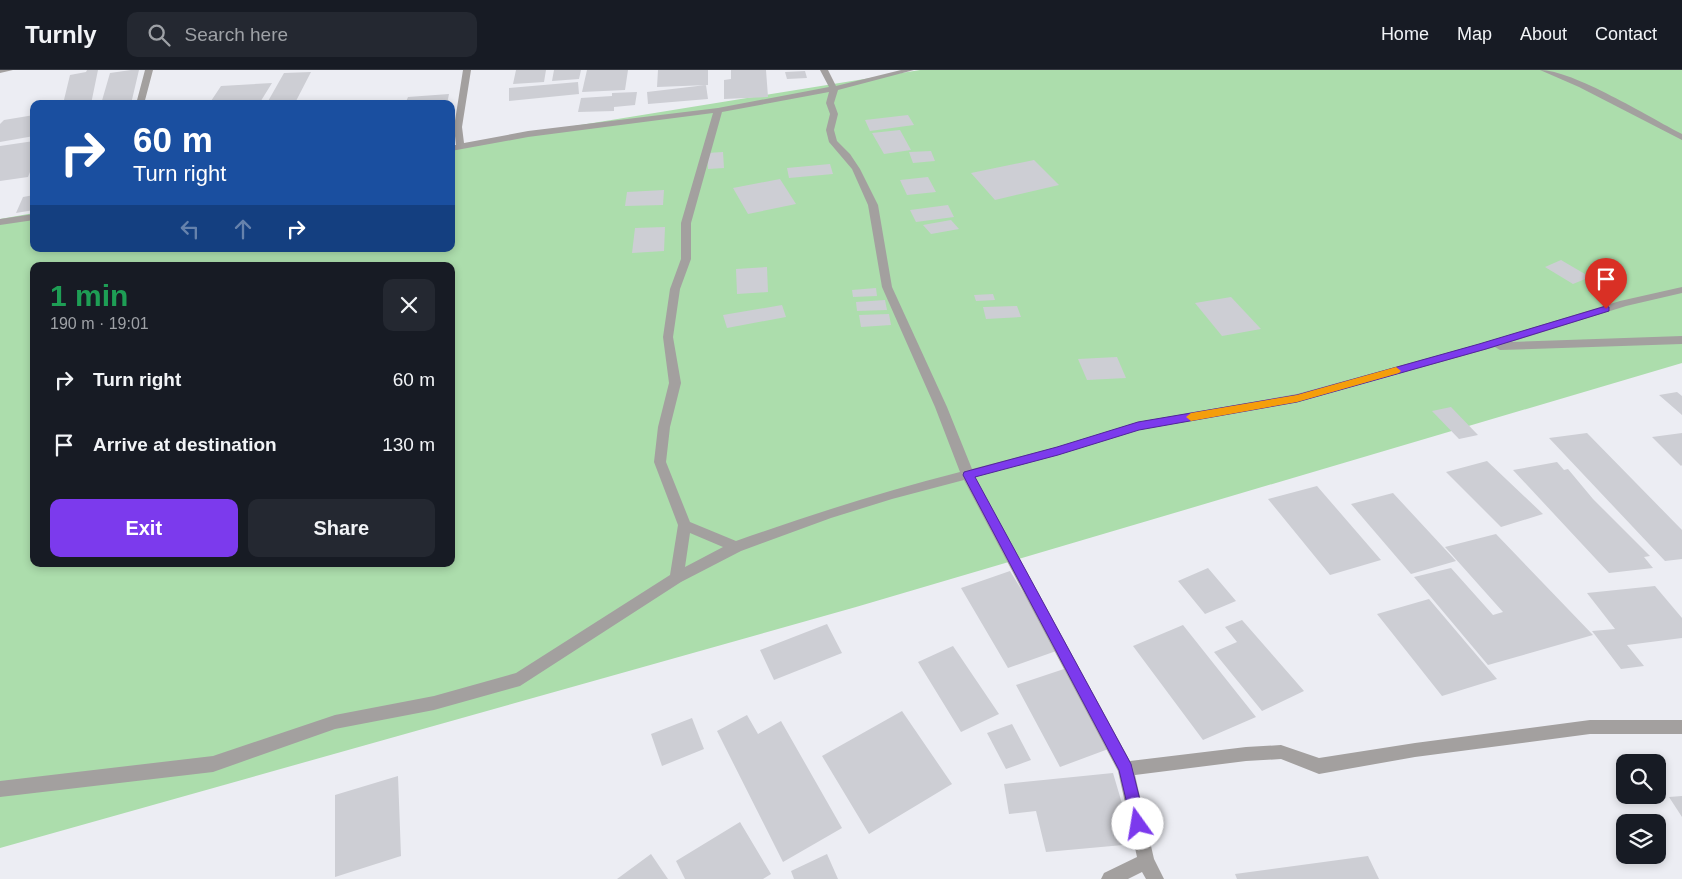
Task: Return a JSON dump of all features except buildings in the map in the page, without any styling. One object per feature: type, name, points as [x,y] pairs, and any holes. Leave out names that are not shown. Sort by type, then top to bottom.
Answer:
[{"type":"street","points":[[0,71],[9,70]]},
{"type":"street","points":[[141,100],[149,70]]},
{"type":"street","points":[[467,70],[456,147],[528,134],[718,110],[834,90],[910,70]]},
{"type":"street","points":[[824,70],[834,90],[830,102],[834,114],[830,130],[833,142],[847,156],[856,169],[873,205],[887,287],[941,407],[968,475],[1126,769],[1146,861],[1155,879]]},
{"type":"street","points":[[1544,70],[1582,85],[1682,137]]},
{"type":"street","points":[[676,578],[685,526],[660,462],[664,427],[675,382],[668,337],[675,289],[686,259],[686,223],[718,110]]},
{"type":"street","points":[[0,222],[30,218]]},
{"type":"street","points":[[0,789],[213,764],[335,722],[434,703],[520,679],[676,578],[736,547],[827,514],[892,494],[1058,451],[1138,426],[1297,398],[1483,347],[1624,303],[1682,290]]},
{"type":"street","points":[[1483,347],[1682,340]]},
{"type":"street","points":[[685,526],[736,547]]},
{"type":"street","points":[[1126,769],[1246,754],[1281,752],[1319,766],[1415,750],[1590,727],[1682,728]]},
{"type":"street","points":[[1110,879],[1146,861]]},
{"type":"green space","points":[[920,70],[1682,70],[1682,363],[856,607],[0,848],[0,219],[30,214],[30,252],[455,252],[455,145]]},
{"type":"slow traffic","points":[[1191,417],[1297,398],[1396,371]]},
{"type":"route","points":[[1138,824],[1126,769],[968,475],[1058,451],[1138,426],[1297,398],[1483,347],[1606,309]]}]
